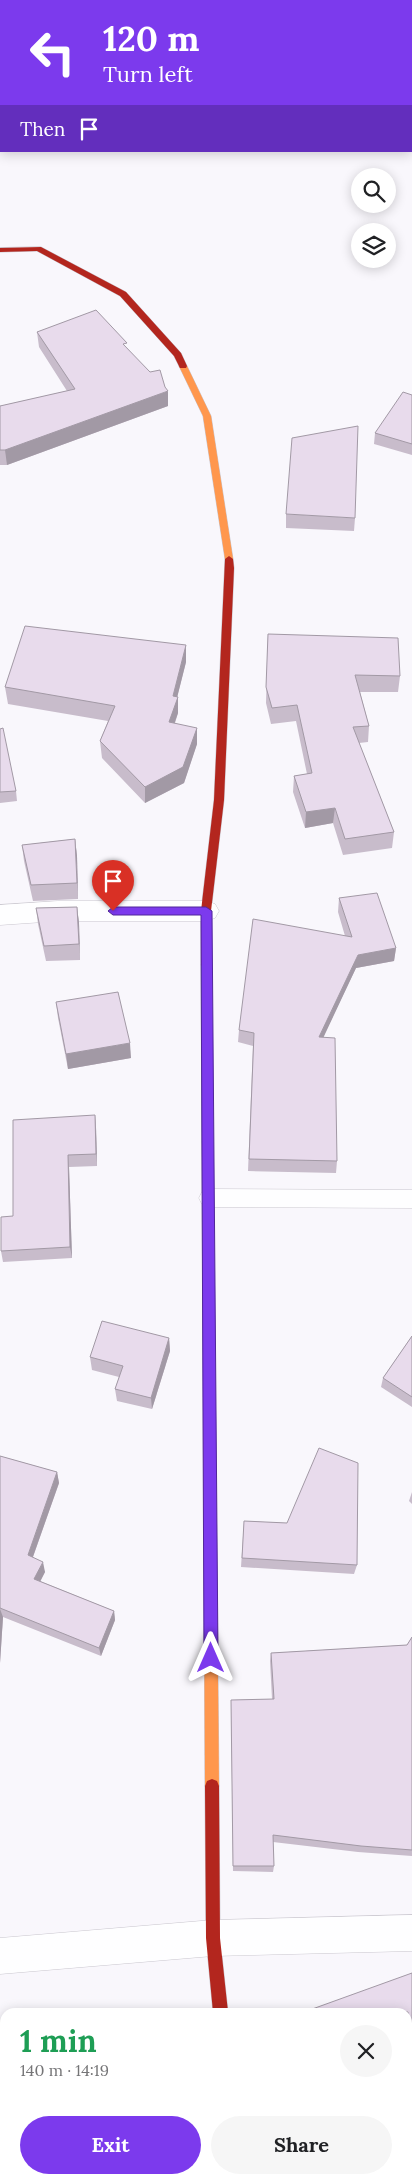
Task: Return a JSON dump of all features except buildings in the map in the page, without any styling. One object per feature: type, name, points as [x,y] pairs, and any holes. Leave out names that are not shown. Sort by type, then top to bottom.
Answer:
[{"type":"street","points":[[0,250],[38,249],[123,294],[178,355],[207,416],[230,568],[218,800],[206,911],[213,1938],[221,2008]]},
{"type":"street","points":[[0,915],[58,911],[206,911]]},
{"type":"street","points":[[0,1956],[213,1938],[412,1933]]},
{"type":"lane","points":[[209,1198],[412,1199]]},
{"type":"traffic: fast","points":[[206,965],[209,1359]]},
{"type":"traffic: slow","points":[[183,366],[207,416],[229,559]]},
{"type":"traffic: slow","points":[[209,1359],[212,1786]]},
{"type":"traffic: jam","points":[[0,250],[38,249],[123,294],[178,355],[183,366]]},
{"type":"traffic: jam","points":[[206,965],[206,911],[219,800],[229,559]]},
{"type":"traffic: jam","points":[[212,1786],[213,1938],[221,2008]]},
{"type":"route","points":[[113,911],[206,911],[211,1658]]}]
